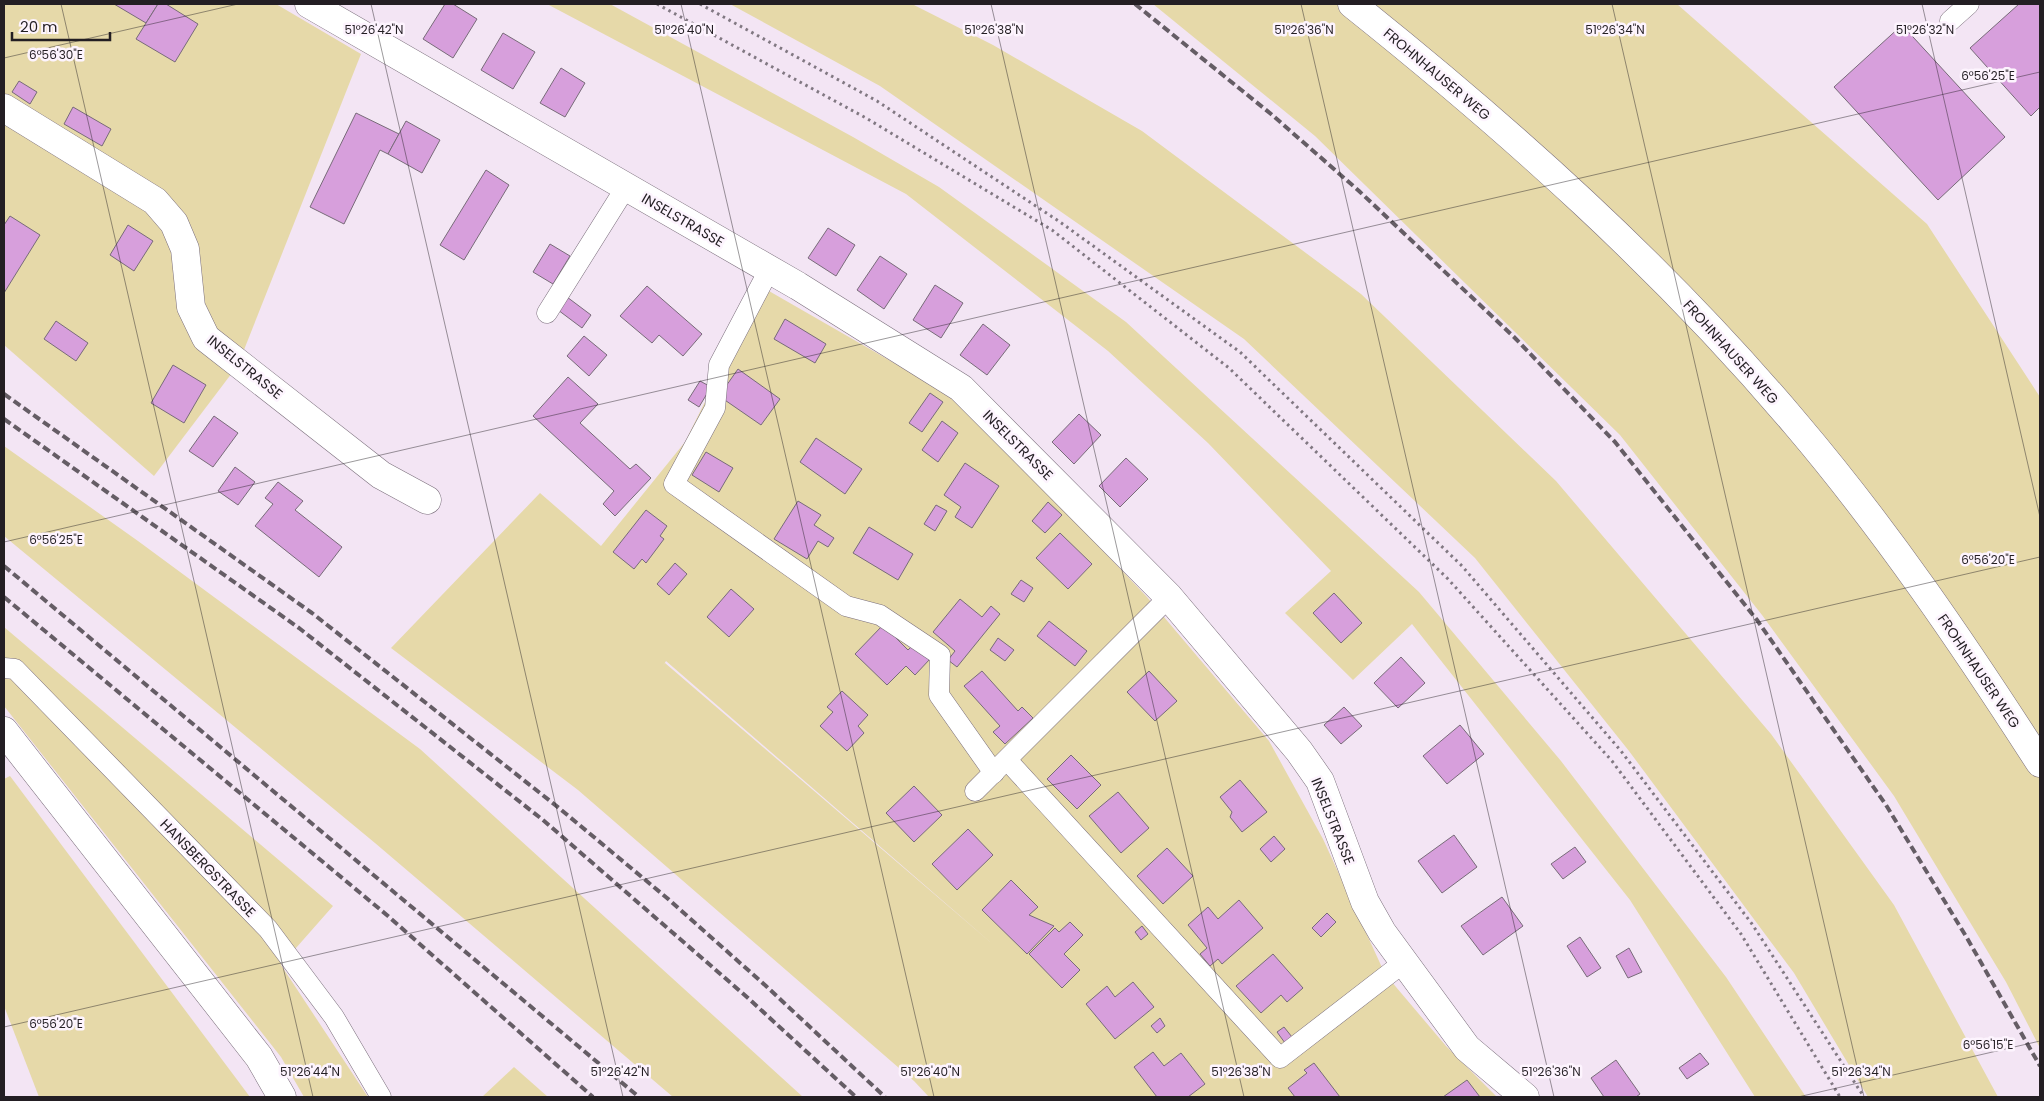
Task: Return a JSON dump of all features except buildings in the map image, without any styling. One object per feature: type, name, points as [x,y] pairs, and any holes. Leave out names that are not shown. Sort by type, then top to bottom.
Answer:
[{"type":"street","name":"INSELSTRASSE","points":[[310,4],[770,270],[961,388],[1169,597],[1299,751],[1320,781],[1365,902],[1382,932],[1467,1048],[1525,1097]]},
{"type":"street","name":"FROHNHAUSER WEG","points":[[1352,4],[1430,66],[1516,140],[1680,296],[1735,356],[1794,422],[1847,487],[1913,574],[1983,674],[2040,763]]},
{"type":"street","name":"INSELSTRASSE","points":[[4,108],[155,201],[174,223],[185,249],[191,307],[206,338],[382,475],[427,500]]},
{"type":"street","points":[[4,731],[259,1057],[282,1097]]},
{"type":"lane","points":[[1950,21],[1969,4]]},
{"type":"lane","points":[[547,313],[626,186]]},
{"type":"lane","points":[[770,270],[720,365],[716,408],[674,484],[846,606],[880,615],[940,655],[939,695],[1000,767],[1280,1058],[1403,963]]},
{"type":"lane","points":[[975,791],[1169,597]]},
{"type":"lane","name":"HANSBERGSTRASSE","points":[[4,668],[15,669],[268,929],[334,1018],[381,1097]]},
{"type":"path","points":[[657,4],[866,118],[1052,230],[1229,368],[1448,579],[1612,761],[1741,934],[1840,1097]]},
{"type":"path","points":[[700,4],[877,101],[1060,222],[1240,352],[1462,566],[1621,751],[1752,924],[1864,1097]]},
{"type":"shaded area","points":[[4,4],[276,4],[361,54],[238,365],[154,476],[4,345]]},
{"type":"shaded area","points":[[547,4],[610,4],[853,137],[939,187],[1126,322],[1419,592],[1561,761],[1726,977],[1806,1097],[1755,1097],[1630,900],[1412,624],[1353,680],[1285,613],[1331,571],[1208,443],[1108,351],[906,194]]},
{"type":"shaded area","points":[[730,4],[912,4],[993,45],[1142,131],[1361,294],[1556,481],[1771,734],[1894,905],[1998,1097],[1868,1097],[1794,973],[1629,751],[1475,558],[1244,339],[880,86]]},
{"type":"shaded area","points":[[1153,4],[1677,4],[1927,224],[2040,397],[2040,1048],[2006,982],[1894,796],[1762,615],[1620,435],[1315,136]]},
{"type":"shaded area","points":[[762,287],[962,402],[1147,597],[1269,741],[1323,839],[1385,974],[1446,1046],[1497,1097],[929,1097],[914,1081],[578,790],[391,648],[540,493],[601,546],[685,442]],"holes":[[[666,661],[996,947],[665,663],[663,666]]]},
{"type":"shaded area","points":[[4,446],[138,541],[420,749],[803,1097],[673,1097],[375,843],[4,536]]},
{"type":"shaded area","points":[[4,627],[333,906],[281,965],[368,1097],[304,1097],[281,1057],[4,706]]},
{"type":"shaded area","points":[[10,776],[250,1097],[39,1097],[4,1006],[4,779]]},
{"type":"shaded area","points":[[514,1067],[548,1097],[482,1097]]},
{"type":"railway","points":[[1135,4],[1271,114],[1359,191],[1514,337],[1615,442],[1757,620],[1886,805],[1967,938],[2040,1066]]},
{"type":"railway","points":[[4,394],[312,613],[559,808],[667,898],[766,986],[885,1097]]},
{"type":"railway","points":[[4,419],[299,628],[543,820],[748,998],[856,1097]]},
{"type":"railway","points":[[4,566],[639,1097]]},
{"type":"railway","points":[[4,597],[388,916],[593,1097]]}]
